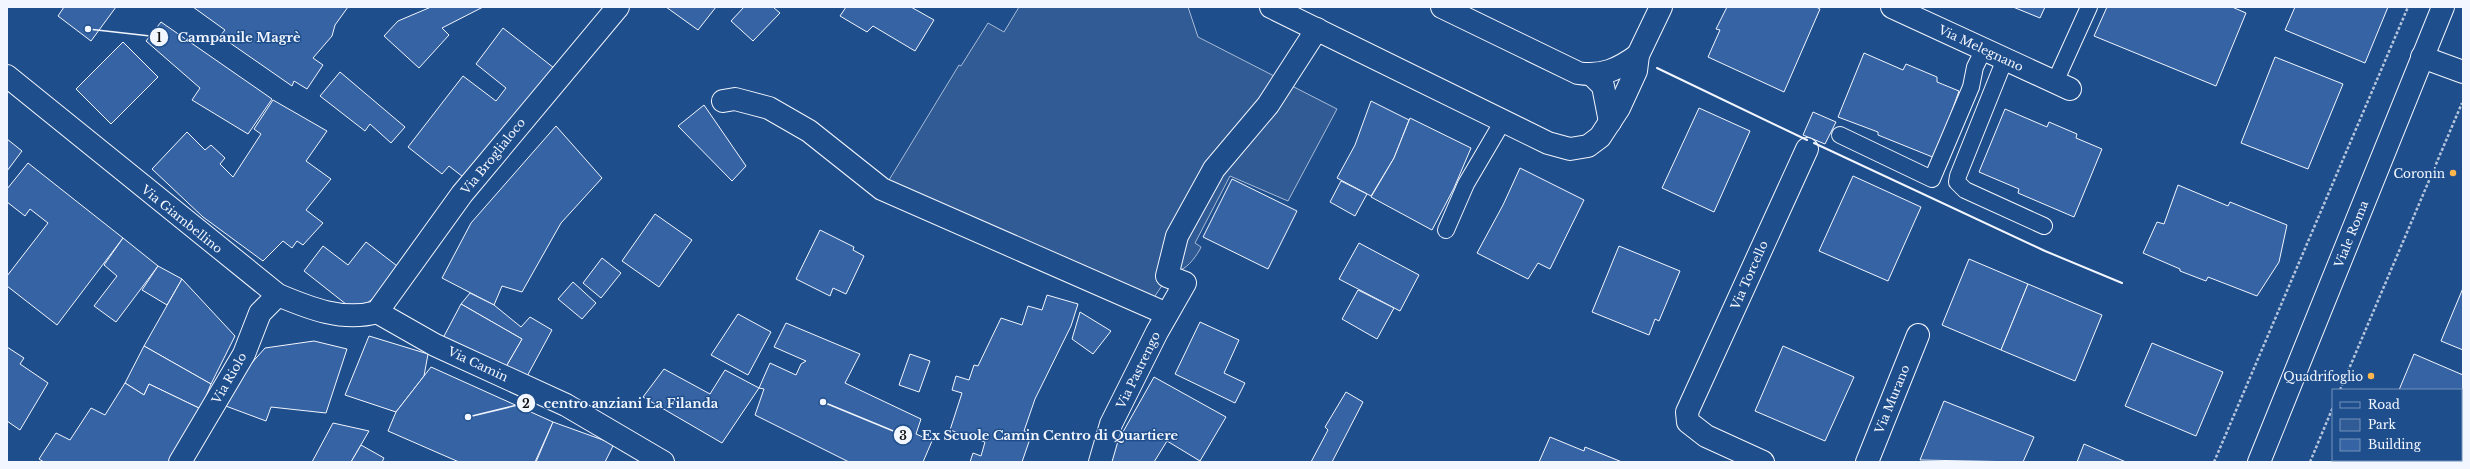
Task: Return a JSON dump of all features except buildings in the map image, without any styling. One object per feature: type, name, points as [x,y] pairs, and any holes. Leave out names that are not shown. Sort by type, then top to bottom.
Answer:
[{"type":"street","name":"Via Broglialoco","points":[[377,312],[462,194],[618,7]]},
{"type":"street","points":[[1272,7],[1548,143],[1570,149],[1588,146],[1600,137],[1619,108],[1636,71],[1638,55],[1661,7]]},
{"type":"street","points":[[1442,7],[1578,73],[1593,76],[1619,68],[1638,55]]},
{"type":"street","name":"Via Melegnano","points":[[1892,7],[2063,86]]},
{"type":"street","name":"Viale Roma","points":[[2259,462],[2443,7]]},
{"type":"street","name":"Via Pastrengo","points":[[1100,462],[1111,424],[1167,314],[1185,283],[1167,276],[1178,236],[1189,212],[1214,169],[1268,105],[1317,29]]},
{"type":"street","points":[[2422,57],[2463,72]]},
{"type":"street","name":"Via Giambellino","points":[[7,76],[278,295],[311,308],[343,315],[361,316],[377,312]]},
{"type":"street","points":[[1593,76],[1603,86],[1610,122]]},
{"type":"street","points":[[723,101],[735,99],[769,108],[809,131],[882,189],[1167,314]]},
{"type":"street","name":"Via Torcello","points":[[1763,462],[1706,436],[1691,427],[1686,418],[1691,402],[1807,149]]},
{"type":"street","name":"Via Riolo","points":[[180,462],[244,354],[260,313],[278,295]]},
{"type":"street","name":"Via Camin","points":[[377,312],[435,345],[566,405],[663,462]]},
{"type":"street","name":"Via Murano","points":[[1867,462],[1918,335]]},
{"type":"lane","points":[[2063,86],[2089,7]]},
{"type":"lane","points":[[1840,135],[1932,179],[1971,87],[1971,77],[1984,49]]},
{"type":"lane","points":[[2005,59],[1966,155],[1957,182],[1965,190],[2044,226]]},
{"type":"lane","points":[[1446,230],[1466,184],[1503,121]]},
{"type":"path","points":[[2214,462],[2408,7]]},
{"type":"path","points":[[2340,389],[2462,104]]},
{"type":"path","points":[[2310,462],[2332,409]]},
{"type":"green space","points":[[1019,7],[1188,7],[1198,37],[1276,77],[1225,146],[1167,278],[1153,299],[886,185],[959,65],[961,66],[988,23],[1004,32]]},
{"type":"green space","points":[[1292,86],[1337,109],[1288,201],[1230,176],[1195,243],[1201,247],[1200,250],[1189,264],[1180,270],[1175,263],[1220,174]]},
{"type":"wall","points":[[1657,68],[1807,140]]},
{"type":"wall","points":[[1814,143],[2045,251],[2122,283]]},
{"type":"place","name":"Campanile Magrè","points":[[88,29]]},
{"type":"place","name":"Coronin","points":[[2453,173]]},
{"type":"place","name":"Quadrifoglio","points":[[2371,376]]},
{"type":"place","name":"Ex Scuole Camin Centro di Quartiere","points":[[823,402]]},
{"type":"place","name":"centro anziani La Filanda","points":[[468,417]]}]
